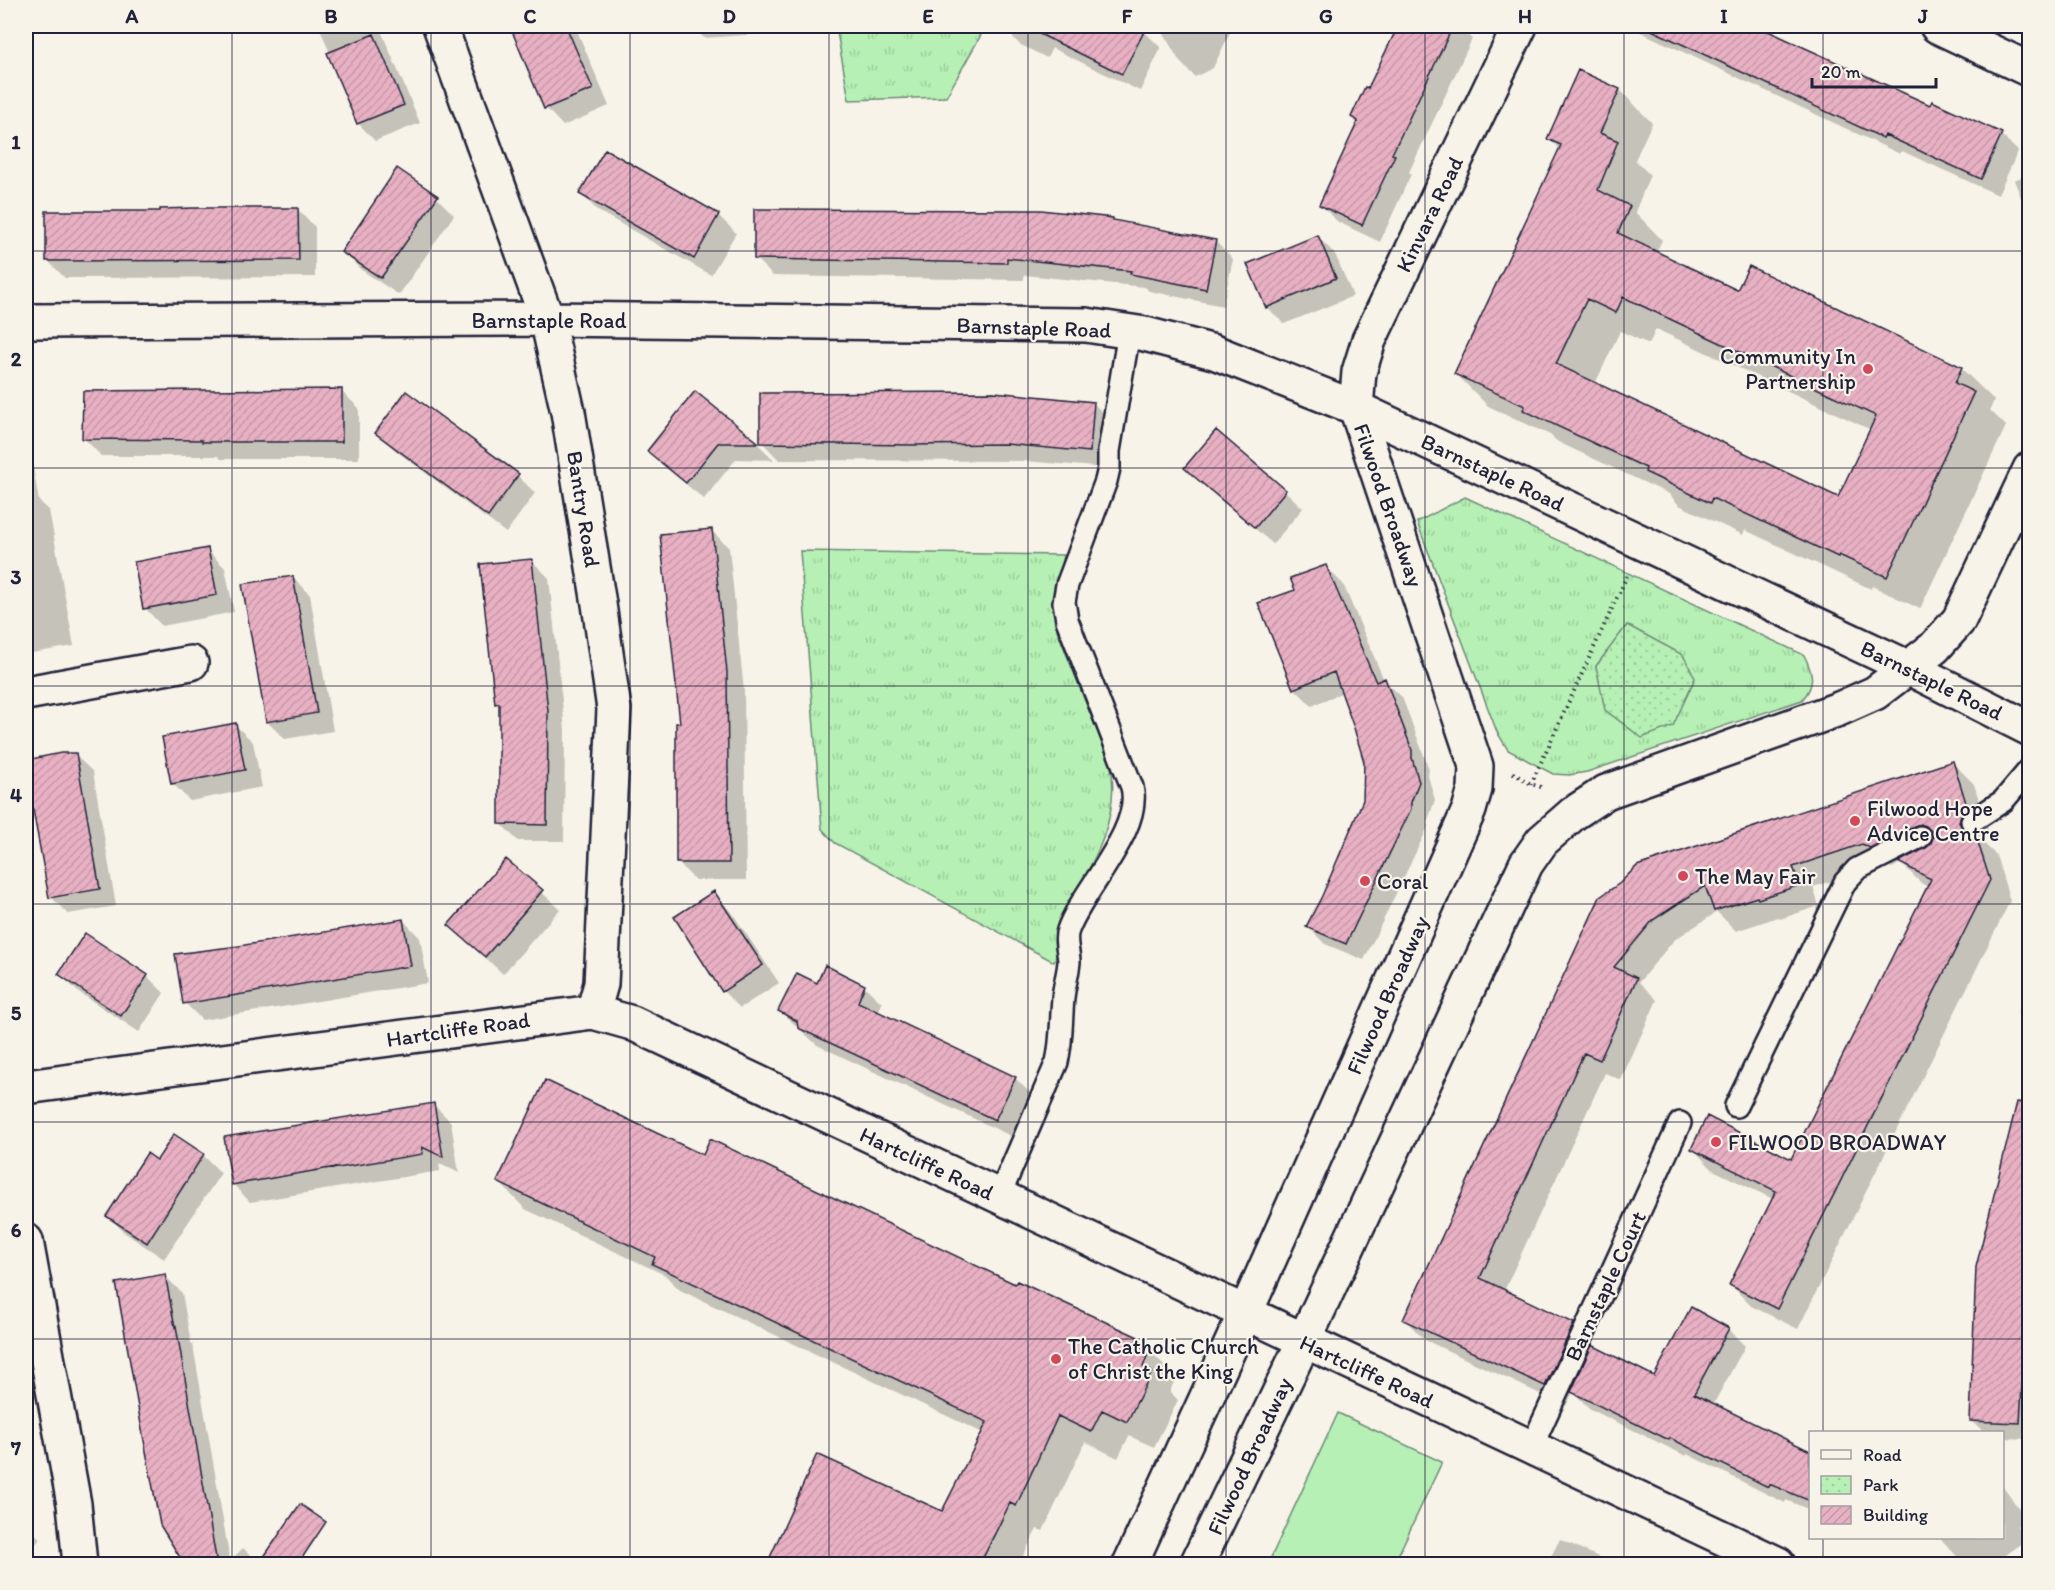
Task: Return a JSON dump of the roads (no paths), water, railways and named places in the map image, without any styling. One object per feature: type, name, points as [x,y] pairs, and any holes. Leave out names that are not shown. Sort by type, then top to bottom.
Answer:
[{"type":"street","name":"Bantry Road","points":[[440,26],[547,319],[570,423],[599,604],[614,710],[601,984],[593,1012]]},
{"type":"street","name":"Kinvara Road","points":[[1356,408],[1359,372],[1369,340],[1520,26]]},
{"type":"street","points":[[1937,26],[2030,70]]},
{"type":"street","name":"Barnstaple Road","points":[[26,321],[547,319],[1086,325],[1129,332],[1214,352],[1356,408],[1909,668],[2030,729]]},
{"type":"street","name":"Filwood Broadway","points":[[1130,1564],[1245,1314],[1469,810],[1475,789],[1476,766],[1356,408]]},
{"type":"street","name":"Filwood Broadway","points":[[1197,1564],[1304,1341],[1526,864],[1542,841],[1574,813],[1606,792],[1839,709],[1875,693],[1909,668],[1934,648],[1959,620],[2030,469]]},
{"type":"street","points":[[26,693],[191,663]]},
{"type":"street","name":"Hartcliffe Road","points":[[26,1087],[593,1012],[632,1023],[1778,1564]]},
{"type":"street","points":[[26,1241],[74,1504],[80,1564]]},
{"type":"lane","points":[[999,1197],[1057,1062],[1061,1045],[1062,1000],[1069,962],[1067,932],[1119,842],[1134,801],[1132,787],[1067,620],[1064,602],[1067,585],[1106,481],[1129,332]]},
{"type":"lane","points":[[1972,821],[2003,801],[2030,769]]},
{"type":"lane","points":[[1736,1106],[1845,882],[1857,869],[1920,837]]},
{"type":"lane","name":"Barnstaple Court","points":[[1531,1448],[1680,1123]]},
{"type":"place","name":"Community In Partnership","points":[[1868,369]]},
{"type":"place","name":"Filwood Hope Advice Centre","points":[[1855,821]]},
{"type":"place","name":"The May Fair","points":[[1683,876]]},
{"type":"place","name":"Coral","points":[[1365,881]]},
{"type":"place","name":"FILWOOD BROADWAY","points":[[1716,1142]]},
{"type":"place","name":"The Catholic Church of Christ the King","points":[[1056,1359]]}]
